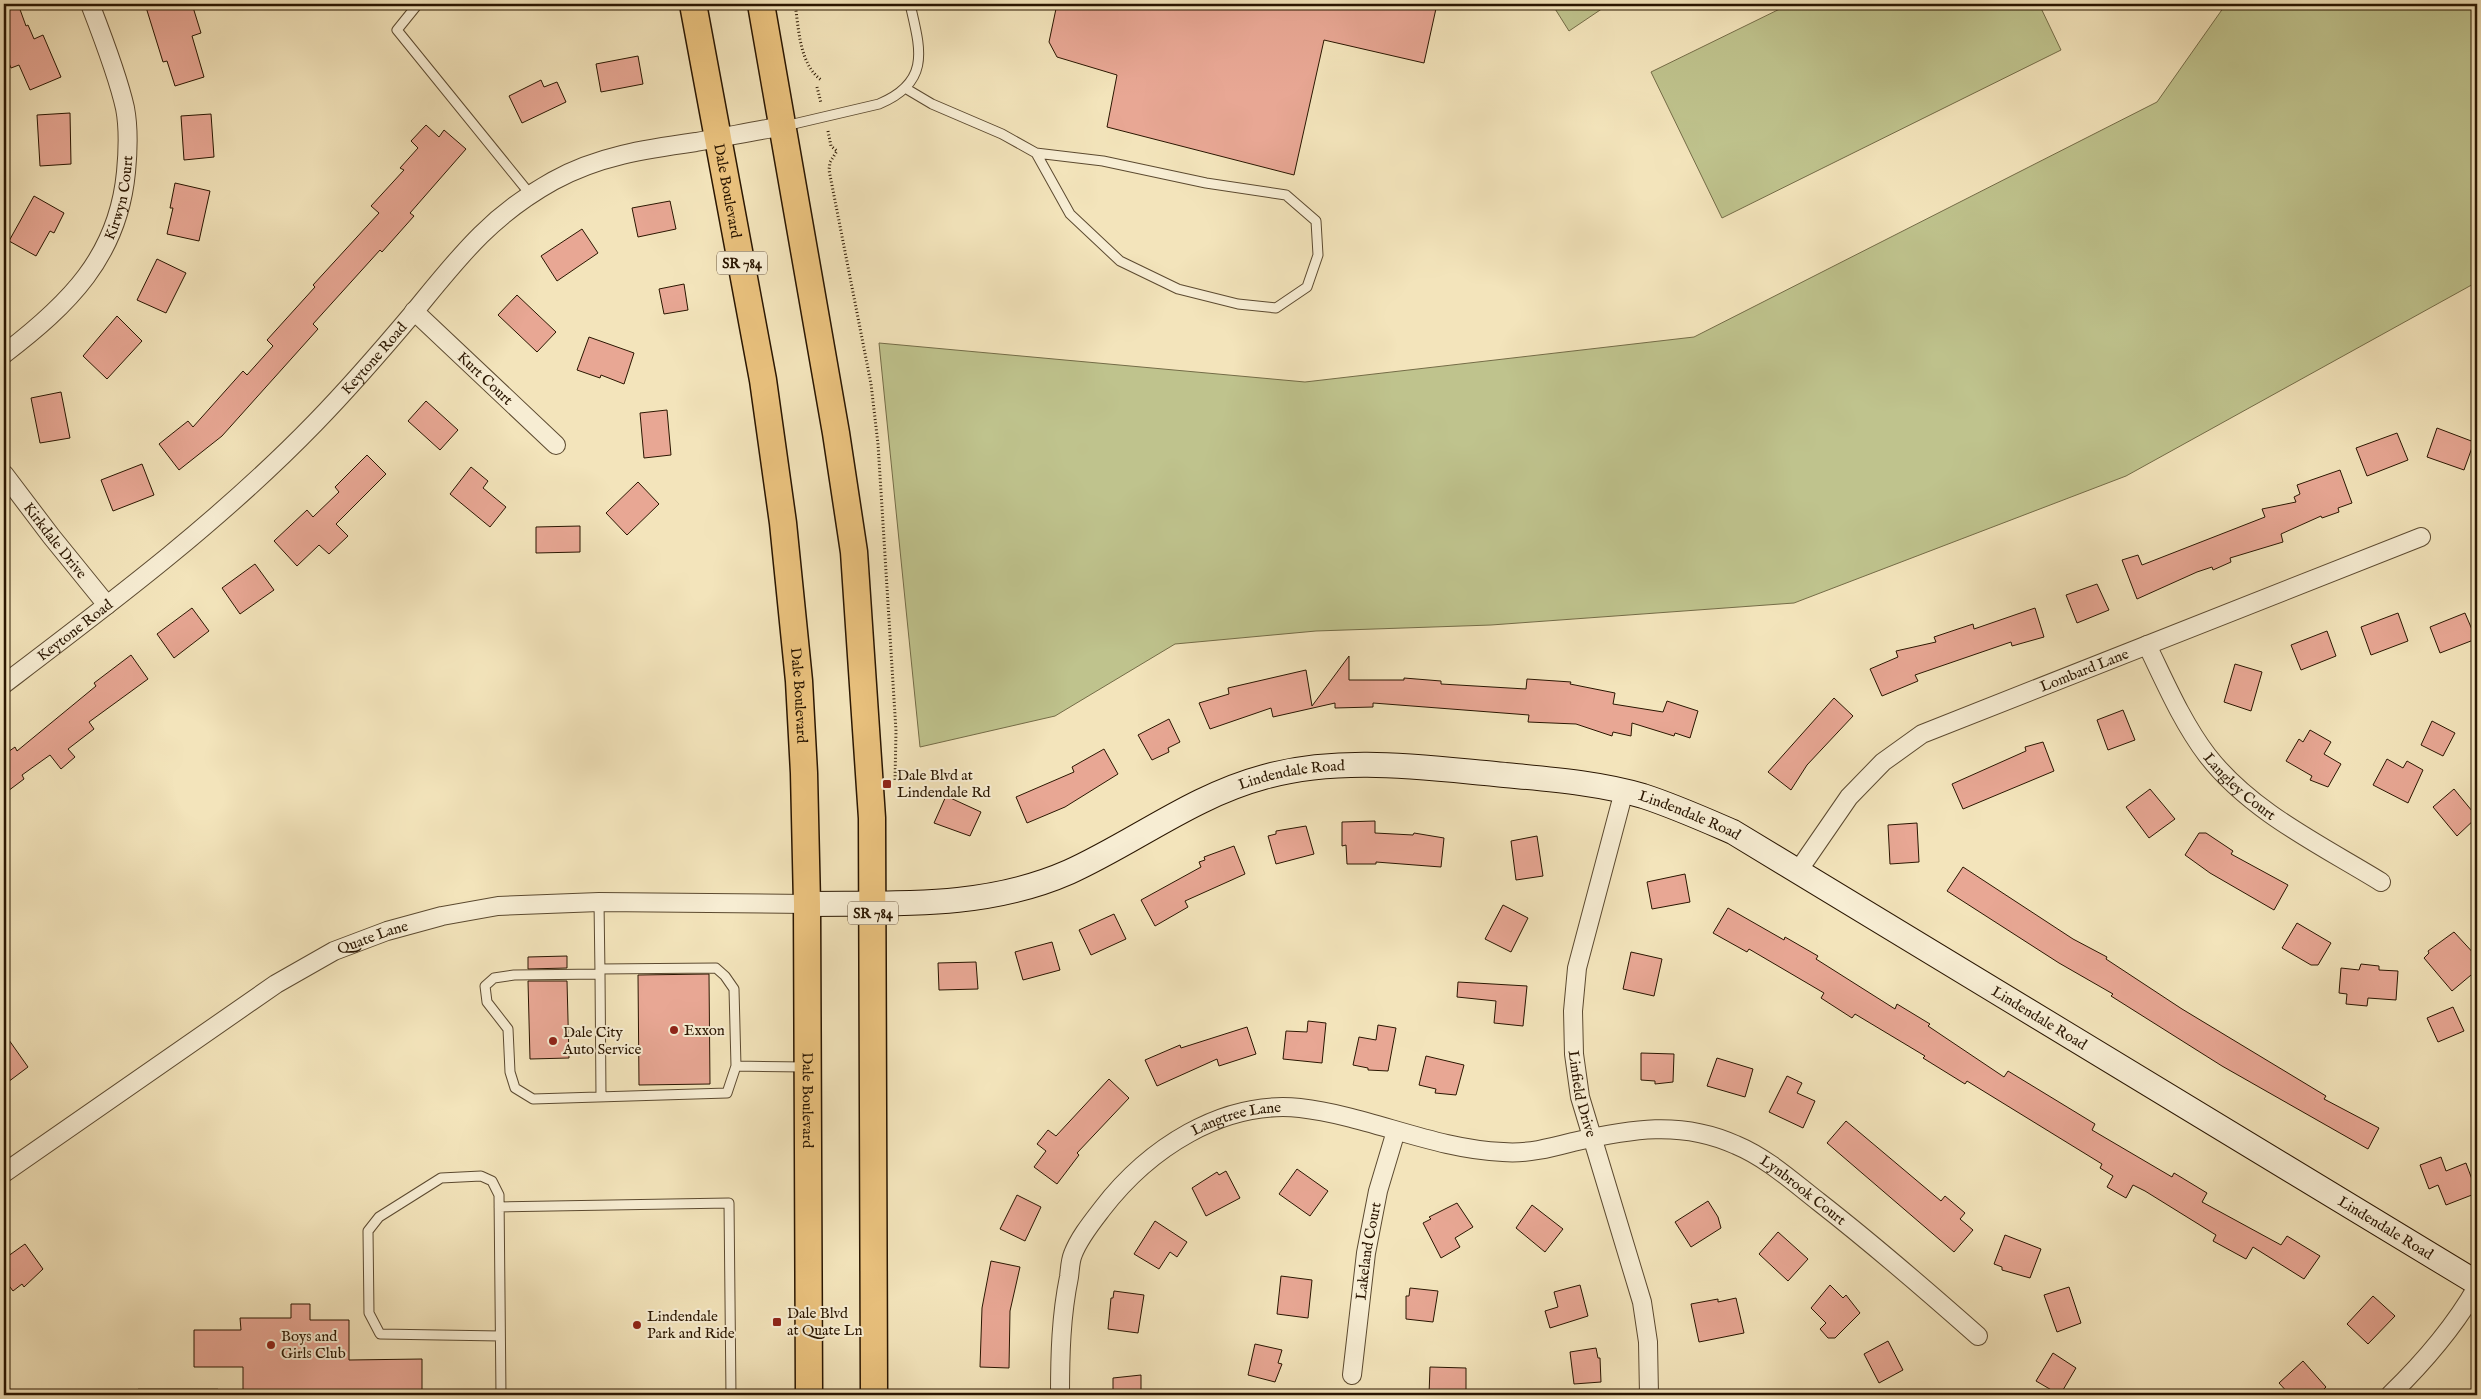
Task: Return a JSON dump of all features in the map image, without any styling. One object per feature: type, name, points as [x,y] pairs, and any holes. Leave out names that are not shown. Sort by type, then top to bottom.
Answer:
[{"type":"main road","name":"Dale Boulevard","points":[[694,4],[763,380],[783,523],[801,717],[807,904],[809,1395]]},
{"type":"main road","name":"SR 784","points":[[761,4],[784,126],[854,552],[872,818],[874,1395]]},
{"type":"street","name":"Kirwyn Court","points":[[4,354],[66,303],[89,274],[116,223],[124,190],[128,155],[124,107],[90,4]]},
{"type":"street","name":"Keytone Road","points":[[4,684],[178,549],[248,488],[314,424],[365,370],[462,252],[492,222],[530,194],[586,165],[626,152],[784,126]]},
{"type":"street","name":"Kurt Court","points":[[414,311],[556,445]]},
{"type":"street","name":"Kirkdale Drive","points":[[4,474],[107,605]]},
{"type":"street","name":"Lombard Lane","points":[[1798,871],[1849,797],[1883,762],[1922,734],[2420,537]]},
{"type":"street","name":"Langley Court","points":[[2147,645],[2186,723],[2207,755],[2227,777],[2256,803],[2280,820],[2381,882]]},
{"type":"street","name":"Lindendale Road","points":[[807,904],[944,902],[985,898],[1024,888],[1076,868],[1110,852],[1188,806],[1264,776],[1306,769],[1359,765],[1401,765],[1571,781],[1624,791],[1698,816],[1733,832],[2477,1283]]},
{"type":"street","name":"Linfield Drive","points":[[1624,791],[1577,968],[1573,1011],[1574,1054],[1580,1096],[1591,1138],[1642,1302],[1648,1342],[1649,1395]]},
{"type":"street","name":"Quate Lane","points":[[4,1173],[276,984],[334,951],[387,931],[442,916],[498,906],[599,902],[807,904]]},
{"type":"street","name":"Langtree Lane","points":[[1060,1395],[1064,1302],[1073,1254],[1092,1221],[1115,1191],[1142,1165],[1166,1147],[1199,1128],[1223,1118],[1253,1110],[1297,1108],[1328,1112],[1474,1150],[1508,1153],[1541,1150],[1591,1138]]},
{"type":"street","name":"Lynbrook Court","points":[[1591,1138],[1626,1130],[1671,1129],[1703,1134],[1734,1143],[1763,1158],[1882,1251],[1978,1336]]},
{"type":"street","name":"Lakeland Court","points":[[1352,1375],[1366,1253],[1378,1191],[1396,1131]]},
{"type":"street","points":[[2390,1395],[2410,1376],[2443,1338],[2477,1288]]},
{"type":"lane","points":[[418,4],[397,30],[530,194]]},
{"type":"lane","points":[[784,126],[879,104],[892,99],[905,88],[915,74],[920,57],[920,40],[910,4]]},
{"type":"lane","points":[[905,88],[932,104],[1002,134],[1036,153],[1103,161],[1206,182],[1286,194],[1316,221],[1318,255],[1307,287],[1276,308],[1238,304],[1178,289],[1120,261],[1070,214],[1036,153]]},
{"type":"lane","points":[[599,902],[600,1097]]},
{"type":"lane","points":[[716,968],[725,976],[734,989],[736,1066],[727,1093],[533,1099],[514,1088],[510,1072],[508,1029],[487,1002],[485,986],[494,978],[514,975],[716,968]]},
{"type":"lane","points":[[736,1066],[808,1067]]},
{"type":"lane","points":[[500,1336],[380,1334],[369,1313],[368,1231],[380,1217],[442,1178],[481,1176],[492,1181],[499,1195],[501,1395]]},
{"type":"lane","points":[[499,1207],[729,1203],[731,1395]]},
{"type":"path","points":[[795,4],[807,63],[812,72],[821,80]]},
{"type":"path","points":[[831,146],[838,151],[830,162],[830,170],[871,384],[878,444],[896,731],[894,787]]},
{"type":"green space","points":[[1552,4],[1609,4],[1569,31]]},
{"type":"green space","points":[[1790,4],[2039,4],[2061,50],[1722,218],[1651,72]]},
{"type":"green space","points":[[2226,4],[2477,4],[2477,282],[2126,476],[1794,603],[1491,625],[1316,631],[1175,644],[1055,716],[920,747],[879,343],[1305,382],[1694,337],[2157,102]]},
{"type":"green space","points":[[138,1389],[218,1389],[218,1395],[138,1395]]},
{"type":"building","points":[[4,4],[18,4],[26,26],[28,25],[34,39],[43,35],[61,77],[30,90],[19,65],[11,68],[4,51]]},
{"type":"building","points":[[145,4],[192,4],[201,33],[192,36],[204,77],[175,86],[167,61],[163,62]]},
{"type":"building","points":[[1057,4],[1437,4],[1424,63],[1324,40],[1294,175],[1107,127],[1117,75],[1057,57],[1049,42]]},
{"type":"building","points":[[638,56],[643,84],[601,92],[596,64]]},
{"type":"building","points":[[541,80],[544,87],[557,82],[566,102],[522,123],[509,96]]},
{"type":"building","points":[[70,113],[71,164],[40,166],[37,115]]},
{"type":"building","points":[[211,114],[214,157],[184,160],[181,116]]},
{"type":"building","points":[[426,125],[439,137],[444,130],[466,149],[410,213],[414,216],[382,252],[380,250],[313,324],[318,329],[222,436],[179,470],[159,444],[188,421],[193,427],[243,371],[247,375],[273,346],[267,340],[315,287],[313,285],[379,213],[371,206],[404,170],[400,168],[418,148],[411,141]]},
{"type":"building","points":[[175,183],[210,191],[199,241],[167,234],[173,208],[170,208]]},
{"type":"building","points":[[34,196],[64,213],[54,233],[50,231],[36,256],[9,241]]},
{"type":"building","points":[[670,201],[676,229],[638,237],[632,208]]},
{"type":"building","points":[[582,229],[598,253],[557,281],[541,256]]},
{"type":"building","points":[[157,259],[186,273],[166,313],[137,300]]},
{"type":"building","points":[[684,284],[688,310],[664,314],[659,289]]},
{"type":"building","points":[[517,295],[556,332],[537,352],[498,315]]},
{"type":"building","points":[[117,316],[142,341],[107,379],[83,356]]},
{"type":"building","points":[[589,337],[634,353],[624,384],[601,375],[600,378],[577,370]]},
{"type":"building","points":[[61,392],[70,438],[40,443],[31,398]]},
{"type":"building","points":[[426,401],[458,430],[440,450],[408,421]]},
{"type":"building","points":[[667,410],[671,455],[644,458],[640,413]]},
{"type":"building","points":[[2437,428],[2474,442],[2464,470],[2427,457]]},
{"type":"building","points":[[2397,433],[2408,460],[2367,476],[2356,448]]},
{"type":"building","points":[[367,455],[386,474],[336,524],[348,536],[329,554],[319,545],[297,566],[274,541],[307,510],[313,517],[339,492],[335,487]]},
{"type":"building","points":[[142,464],[154,495],[113,511],[101,480]]},
{"type":"building","points":[[471,467],[488,481],[483,488],[506,507],[490,527],[450,494]]},
{"type":"building","points":[[2340,470],[2352,503],[2338,508],[2339,512],[2322,518],[2321,516],[2281,534],[2283,542],[2230,558],[2231,562],[2213,570],[2212,567],[2197,572],[2137,599],[2122,560],[2138,555],[2142,565],[2265,517],[2262,509],[2296,502],[2294,497],[2300,494],[2297,485]]},
{"type":"building","points":[[638,482],[659,504],[627,535],[606,513]]},
{"type":"building","points":[[580,526],[580,552],[536,553],[536,527]]},
{"type":"building","points":[[255,564],[274,590],[240,614],[222,588]]},
{"type":"building","points":[[2097,584],[2109,610],[2077,623],[2066,595]]},
{"type":"building","points":[[192,608],[209,631],[174,658],[157,634]]},
{"type":"building","points":[[2035,608],[2044,637],[2012,646],[2011,642],[1915,675],[1918,681],[1882,696],[1870,669],[1898,657],[1896,651],[1936,642],[1934,637],[1973,624],[1974,629]]},
{"type":"building","points":[[2398,613],[2408,641],[2371,655],[2361,627]]},
{"type":"building","points":[[2465,613],[2476,639],[2440,653],[2430,627]]},
{"type":"building","points":[[2327,631],[2336,656],[2301,670],[2291,645]]},
{"type":"building","points":[[131,655],[148,679],[89,722],[94,729],[68,749],[75,757],[61,769],[50,755],[22,775],[24,779],[4,794],[4,746],[8,752],[15,747],[17,751],[96,686],[94,683]]},
{"type":"building","points":[[1349,656],[1349,680],[1404,680],[1404,678],[1441,681],[1441,684],[1526,689],[1527,679],[1571,682],[1570,684],[1615,693],[1613,704],[1663,712],[1667,701],[1698,711],[1690,738],[1675,733],[1674,736],[1632,723],[1631,736],[1613,732],[1612,736],[1576,724],[1528,722],[1529,715],[1373,703],[1373,707],[1335,708],[1335,703],[1273,717],[1271,708],[1210,729],[1199,703],[1229,694],[1228,688],[1306,670],[1312,706]]},
{"type":"building","points":[[2235,664],[2262,672],[2251,711],[2224,702]]},
{"type":"building","points":[[1834,698],[1853,716],[1807,765],[1791,790],[1768,772]]},
{"type":"building","points":[[2123,710],[2135,740],[2108,750],[2097,720]]},
{"type":"building","points":[[1169,719],[1180,742],[1168,748],[1169,752],[1152,760],[1138,735]]},
{"type":"building","points":[[2432,721],[2455,733],[2443,756],[2421,745]]},
{"type":"building","points":[[2310,730],[2331,742],[2324,754],[2341,764],[2328,787],[2310,780],[2312,776],[2286,761],[2299,739],[2303,742]]},
{"type":"building","points":[[2043,742],[2054,771],[1963,809],[1952,784],[2026,751],[2025,747]]},
{"type":"building","points":[[1104,749],[1118,774],[1065,807],[1027,823],[1016,797],[1074,772],[1072,767]]},
{"type":"building","points":[[2387,759],[2403,768],[2407,761],[2423,770],[2408,803],[2373,785]]},
{"type":"building","points":[[2150,789],[2175,819],[2149,838],[2126,807]]},
{"type":"building","points":[[2454,789],[2477,817],[2457,836],[2433,807]]},
{"type":"building","points":[[946,796],[981,812],[970,836],[934,823]]},
{"type":"building","points":[[1375,821],[1375,833],[1413,835],[1414,833],[1444,838],[1441,867],[1376,862],[1376,864],[1347,864],[1346,845],[1342,846],[1342,822]]},
{"type":"building","points":[[1917,823],[1919,862],[1890,864],[1888,825]]},
{"type":"building","points":[[1306,826],[1314,854],[1276,864],[1268,836],[1276,834],[1276,831]]},
{"type":"building","points":[[2199,833],[2206,833],[2233,851],[2231,854],[2288,885],[2274,910],[2210,873],[2185,855]]},
{"type":"building","points":[[1537,836],[1543,876],[1516,880],[1511,841]]},
{"type":"building","points":[[1234,846],[1245,874],[1185,901],[1188,907],[1155,926],[1141,900],[1201,867],[1199,862],[1205,860],[1204,857]]},
{"type":"building","points":[[1963,867],[2073,939],[2107,957],[2106,959],[2182,1009],[2326,1096],[2324,1099],[2379,1128],[2368,1149],[2222,1066],[2111,996],[2113,994],[2059,963],[1947,891]]},
{"type":"building","points":[[1685,874],[1690,902],[1652,909],[1647,882]]},
{"type":"building","points":[[1503,905],[1528,918],[1511,952],[1485,939]]},
{"type":"building","points":[[1728,908],[1784,940],[1785,937],[1818,956],[1816,959],[1895,1009],[1897,1004],[1930,1024],[1928,1026],[2004,1077],[2008,1071],[2095,1124],[2092,1130],[2172,1177],[2174,1173],[2207,1193],[2202,1202],[2281,1245],[2287,1236],[2320,1256],[2304,1279],[2253,1247],[2246,1259],[2213,1241],[2216,1235],[2133,1185],[2126,1198],[2107,1187],[2113,1176],[2100,1168],[2102,1164],[1967,1081],[1965,1084],[1923,1058],[1925,1056],[1855,1014],[1852,1018],[1821,998],[1824,993],[1749,949],[1747,952],[1713,933]]},
{"type":"building","points":[[1114,914],[1126,939],[1091,955],[1079,930]]},
{"type":"building","points":[[2297,923],[2331,943],[2318,965],[2311,965],[2282,948]]},
{"type":"building","points":[[2454,932],[2477,957],[2477,970],[2452,991],[2424,958],[2429,953],[2428,951]]},
{"type":"building","points":[[1052,942],[1060,970],[1023,980],[1015,952]]},
{"type":"building","points":[[1631,952],[1662,959],[1654,996],[1623,989]]},
{"type":"building","points":[[567,956],[567,968],[528,969],[528,957]]},
{"type":"building","points":[[976,962],[978,989],[939,990],[938,963]]},
{"type":"building","points":[[2361,964],[2379,966],[2379,970],[2398,971],[2396,1000],[2368,998],[2367,1006],[2346,1004],[2347,994],[2339,993],[2341,968],[2359,970]]},
{"type":"building","name":"Exxon","points":[[709,974],[710,1084],[639,1085],[638,975]]},
{"type":"building","points":[[528,981],[567,981],[569,1058],[530,1059]]},
{"type":"building","points":[[1458,982],[1527,986],[1523,1026],[1494,1023],[1496,1001],[1457,997]]},
{"type":"building","points":[[2453,1007],[2464,1031],[2438,1042],[2427,1018]]},
{"type":"building","points":[[1308,1021],[1326,1023],[1322,1063],[1283,1059],[1286,1031],[1307,1032]]},
{"type":"building","points":[[1378,1025],[1396,1028],[1388,1071],[1368,1070],[1368,1068],[1353,1065],[1359,1037],[1376,1040]]},
{"type":"building","points":[[1247,1027],[1256,1054],[1219,1066],[1217,1059],[1157,1086],[1145,1060],[1180,1045],[1181,1048]]},
{"type":"building","points":[[4,1033],[28,1067],[4,1085]]},
{"type":"building","points":[[1641,1053],[1674,1054],[1673,1082],[1655,1084],[1655,1081],[1641,1080]]},
{"type":"building","points":[[1426,1056],[1464,1065],[1456,1095],[1435,1093],[1436,1089],[1419,1085]]},
{"type":"building","points":[[1717,1058],[1753,1069],[1745,1097],[1707,1086]]},
{"type":"building","points":[[1787,1076],[1802,1083],[1797,1093],[1815,1101],[1803,1128],[1769,1112]]},
{"type":"building","points":[[1109,1079],[1129,1098],[1077,1153],[1079,1155],[1057,1184],[1034,1167],[1046,1151],[1037,1144],[1048,1130],[1056,1136]]},
{"type":"building","points":[[1846,1121],[1941,1201],[1945,1196],[1965,1213],[1960,1219],[1973,1230],[1954,1252],[1827,1143]]},
{"type":"building","points":[[2441,1157],[2446,1171],[2466,1163],[2477,1193],[2446,1205],[2438,1185],[2429,1189],[2420,1165]]},
{"type":"building","points":[[1297,1169],[1328,1191],[1310,1216],[1279,1194]]},
{"type":"building","points":[[1226,1171],[1240,1198],[1206,1216],[1192,1188],[1217,1172],[1219,1175]]},
{"type":"building","points":[[1017,1195],[1041,1207],[1025,1241],[1000,1229]]},
{"type":"building","points":[[1708,1201],[1718,1217],[1721,1228],[1691,1247],[1675,1222]]},
{"type":"building","points":[[1457,1203],[1473,1227],[1455,1238],[1460,1247],[1441,1258],[1423,1223],[1431,1219],[1429,1217]]},
{"type":"building","points":[[1532,1205],[1563,1229],[1545,1252],[1516,1228]]},
{"type":"building","points":[[1155,1221],[1187,1242],[1177,1257],[1170,1252],[1159,1269],[1134,1254]]},
{"type":"building","points":[[1778,1232],[1808,1259],[1788,1281],[1759,1254]]},
{"type":"building","points":[[2005,1235],[2041,1249],[2030,1278],[2002,1270],[2002,1267],[1994,1264]]},
{"type":"building","points":[[25,1244],[43,1269],[24,1287],[22,1284],[13,1291],[4,1279],[4,1259]]},
{"type":"building","points":[[991,1261],[1020,1267],[1010,1311],[1009,1368],[980,1367],[982,1308]]},
{"type":"building","points":[[1281,1276],[1312,1280],[1308,1318],[1277,1314]]},
{"type":"building","points":[[1580,1285],[1588,1316],[1550,1328],[1545,1311],[1558,1307],[1554,1292]]},
{"type":"building","points":[[1830,1285],[1843,1298],[1846,1295],[1860,1313],[1835,1338],[1828,1338],[1820,1329],[1826,1323],[1811,1308]]},
{"type":"building","points":[[2069,1287],[2081,1323],[2057,1332],[2044,1295]]},
{"type":"building","points":[[1410,1288],[1438,1291],[1433,1322],[1406,1319],[1406,1296],[1409,1296]]},
{"type":"building","points":[[1114,1291],[1144,1295],[1138,1333],[1108,1329],[1111,1298],[1113,1298]]},
{"type":"building","points":[[2373,1296],[2395,1316],[2368,1344],[2347,1324]]},
{"type":"building","points":[[1736,1298],[1744,1333],[1699,1342],[1691,1304],[1718,1299],[1718,1302]]},
{"type":"building","name":"Boys and Girls Club","points":[[291,1304],[310,1304],[310,1320],[349,1320],[349,1360],[422,1359],[422,1395],[243,1395],[243,1367],[194,1367],[194,1330],[241,1330],[240,1318],[291,1318]]},
{"type":"building","points":[[1888,1341],[1903,1370],[1879,1383],[1864,1354]]},
{"type":"building","points":[[1255,1344],[1282,1350],[1278,1363],[1282,1364],[1275,1382],[1248,1375]]},
{"type":"building","points":[[1596,1348],[1598,1358],[1600,1358],[1601,1382],[1574,1384],[1570,1352]]},
{"type":"building","points":[[2053,1353],[2076,1368],[2060,1395],[2036,1381]]},
{"type":"building","points":[[2303,1361],[2326,1387],[2318,1395],[2290,1395],[2279,1383]]},
{"type":"building","points":[[1430,1367],[1466,1368],[1466,1395],[1429,1395]]},
{"type":"building","points":[[1141,1375],[1141,1395],[1113,1395],[1113,1378]]},
{"type":"place","name":"Dale Blvd at Lindendale Rd","points":[[887,784]]},
{"type":"place","name":"Exxon","points":[[674,1030]]},
{"type":"place","name":"Dale City Auto Service","points":[[553,1041]]},
{"type":"place","name":"Dale Blvd at Quate Ln","points":[[777,1322]]},
{"type":"place","name":"Lindendale Park and Ride","points":[[637,1325]]},
{"type":"place","name":"Boys and Girls Club","points":[[271,1345]]}]
